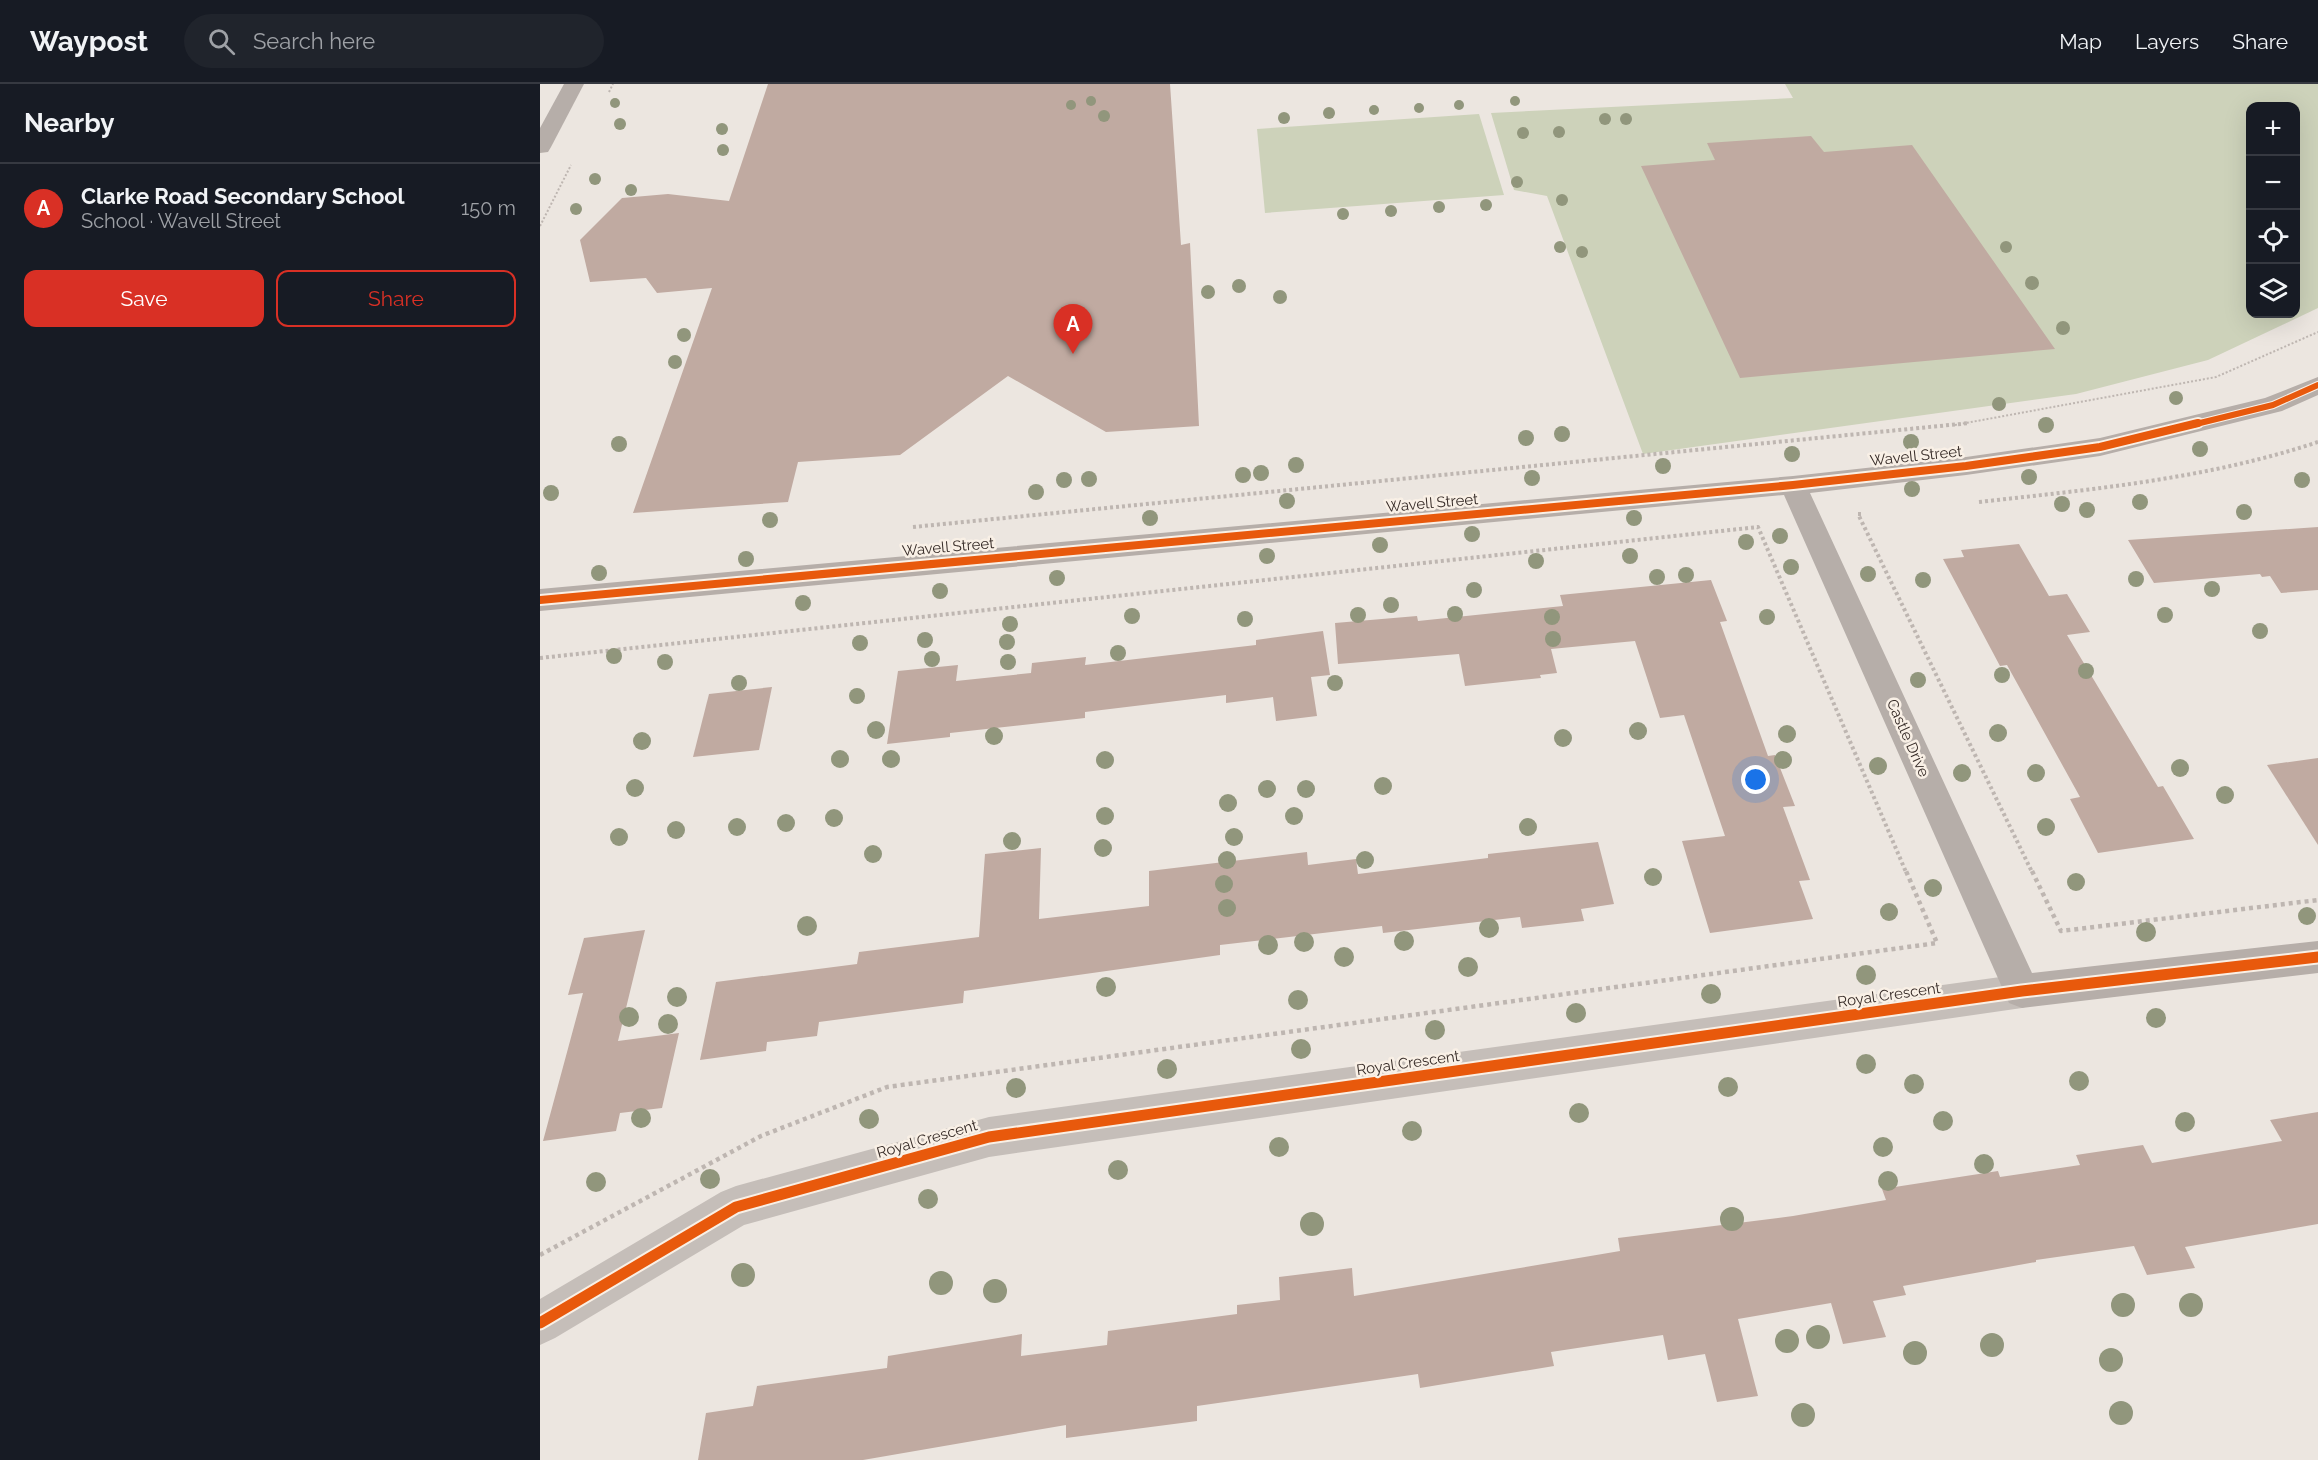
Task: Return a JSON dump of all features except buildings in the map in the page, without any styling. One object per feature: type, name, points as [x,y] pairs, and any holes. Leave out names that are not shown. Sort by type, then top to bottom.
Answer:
[{"type":"street","points":[[540,147],[574,84]]},
{"type":"street","name":"Wavell Street","points":[[540,600],[1793,485],[1965,466],[2100,447],[2273,405],[2318,385]]},
{"type":"street","name":"Castle Drive","points":[[1793,485],[2022,991]]},
{"type":"street","name":"Royal Crescent","points":[[540,1323],[736,1207],[989,1137],[2022,991],[2318,957]]},
{"type":"path","points":[[954,523],[1972,423],[2216,377],[2318,332]]},
{"type":"path","points":[[1974,502],[2136,485],[2263,460],[2318,442]]},
{"type":"path","points":[[1869,513],[1858,514],[2061,931],[2318,900]]},
{"type":"path","points":[[540,658],[1758,527],[1937,943],[887,1087],[761,1136],[540,1255]]},
{"type":"green space","points":[[1785,84],[2318,84],[2318,308],[2300,317],[2300,102],[2246,102],[2246,318],[2297,318],[2208,360],[2076,394],[1643,454],[1547,196],[1514,190],[1491,113],[1793,98]]},
{"type":"green space","points":[[1479,114],[1504,195],[1265,213],[1257,129]]},
{"type":"cycle path","points":[[540,600],[1793,485],[1966,466],[2100,447],[2273,405],[2318,385]]},
{"type":"cycle path","points":[[540,1323],[736,1207],[989,1137],[2022,991],[2318,957]]},
{"type":"place","name":"Clarke Road Secondary School","points":[[1073,354]]}]
